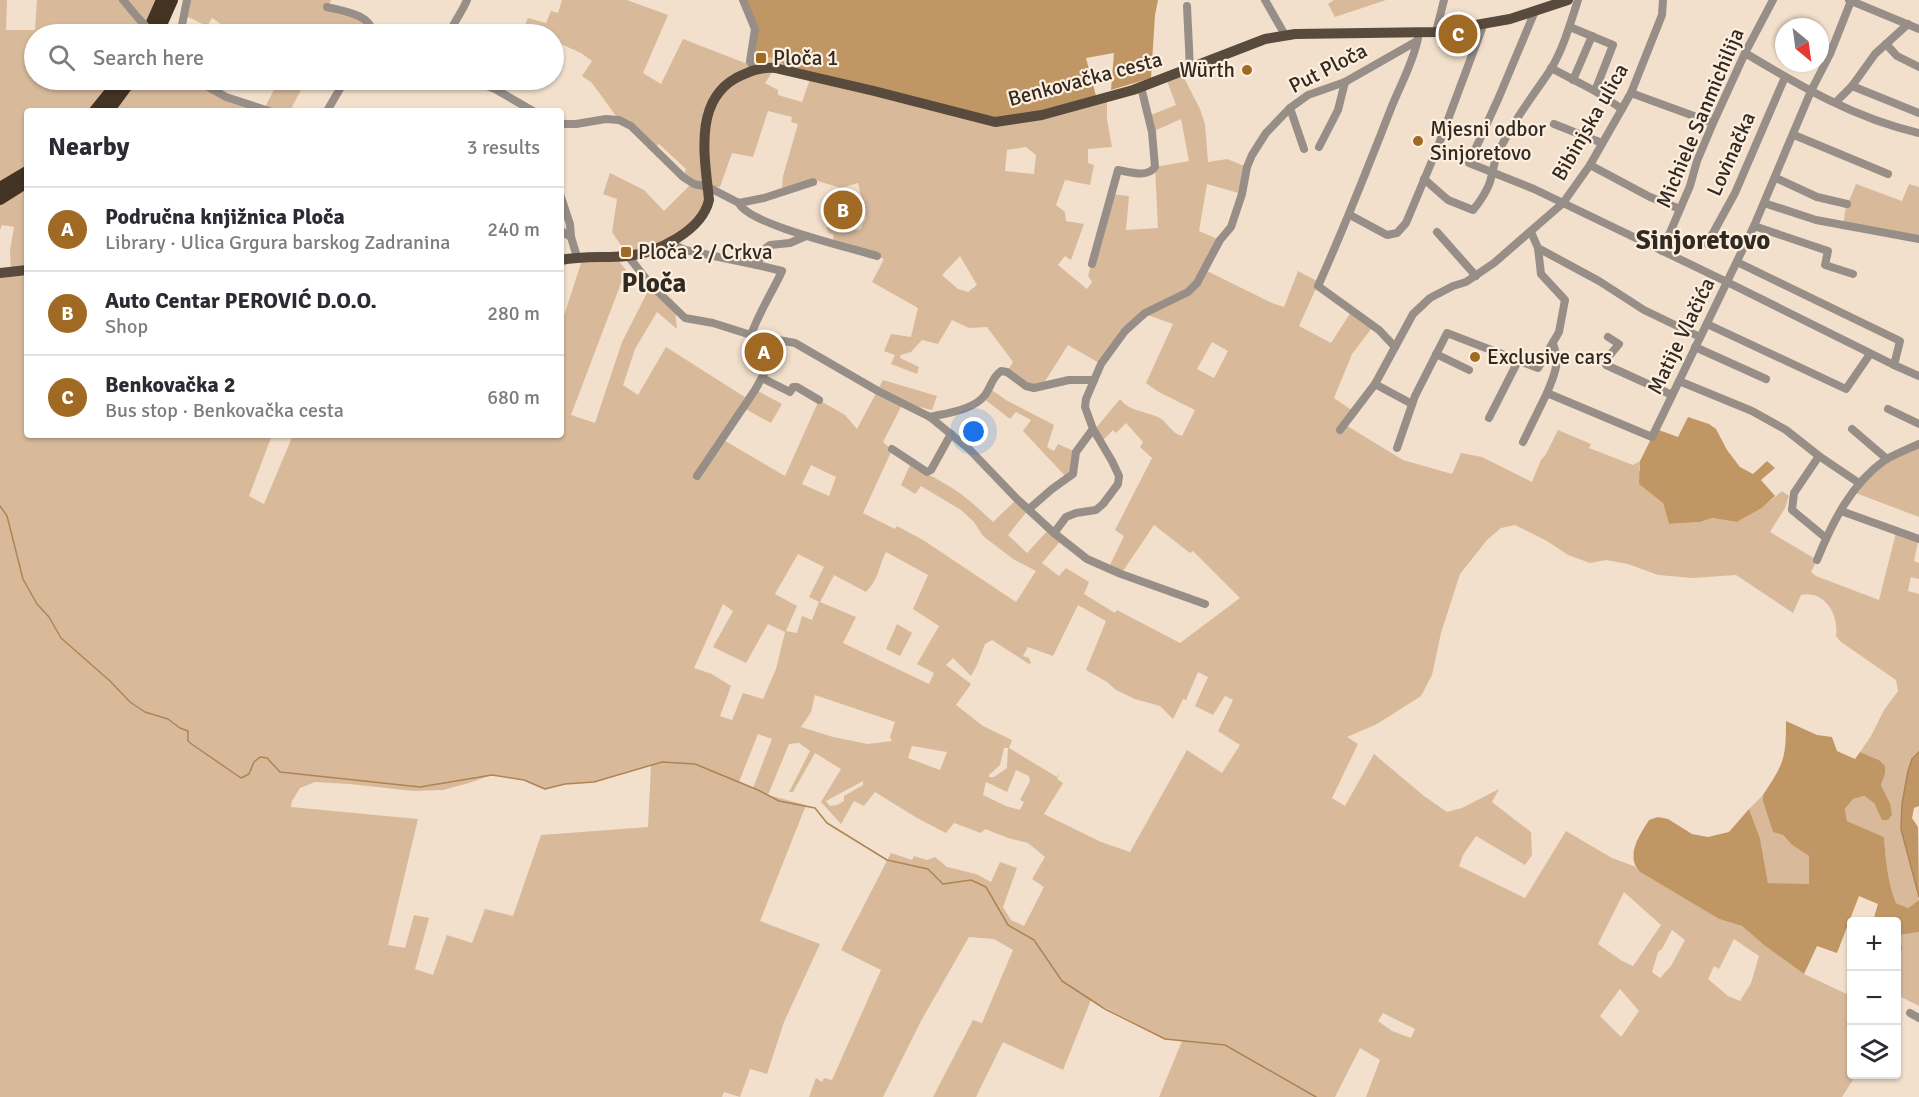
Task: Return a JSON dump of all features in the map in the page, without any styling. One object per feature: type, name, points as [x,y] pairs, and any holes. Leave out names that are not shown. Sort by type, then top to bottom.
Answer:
[{"type":"highway","points":[[151,24],[162,0]]},
{"type":"highway","points":[[160,24],[172,0]]},
{"type":"highway","points":[[97,108],[112,90]]},
{"type":"highway","points":[[110,108],[124,90]]},
{"type":"highway","points":[[0,188],[24,174]]},
{"type":"highway","points":[[0,199],[24,184]]},
{"type":"main road","name":"Benkovačka cesta","points":[[754,69],[776,68],[995,122],[1042,115],[1142,87],[1265,39],[1285,35],[1418,37],[1510,19],[1568,0]]},
{"type":"main road","points":[[564,259],[628,256],[657,247],[692,228],[706,211],[709,200],[704,130],[707,113],[714,98],[729,82],[754,69]]},
{"type":"main road","points":[[0,273],[24,270]]},
{"type":"street","points":[[123,0],[145,24]]},
{"type":"street","points":[[182,24],[187,0]]},
{"type":"street","points":[[454,24],[462,14],[467,0]]},
{"type":"street","points":[[743,0],[755,29],[750,61],[754,69]]},
{"type":"street","points":[[1265,0],[1285,35]]},
{"type":"street","points":[[1436,32],[1444,0]]},
{"type":"street","points":[[1424,179],[1448,200],[1473,210],[1491,178],[1499,150],[1522,109],[1563,47],[1578,0]]},
{"type":"street","name":"Bibinjska ulica","points":[[1340,430],[1375,384],[1413,314],[1430,298],[1476,276],[1494,263],[1563,203],[1590,165],[1631,93],[1662,15],[1663,0]]},
{"type":"street","name":"Michiele Sanmichilija","points":[[1662,251],[1690,186],[1697,161],[1713,123],[1745,53],[1773,0]]},
{"type":"street","points":[[1850,0],[1919,29]]},
{"type":"street","name":"Matije Vlačića","points":[[1547,393],[1652,437],[1776,178],[1811,91],[1830,54],[1850,0]]},
{"type":"street","points":[[327,6],[360,16],[367,24]]},
{"type":"street","points":[[1187,6],[1190,69]]},
{"type":"street","points":[[1535,11],[1469,163],[1563,203],[1919,376]]},
{"type":"street","points":[[1350,215],[1387,235],[1397,233],[1406,223],[1484,23]]},
{"type":"street","points":[[1836,102],[1852,86],[1875,54],[1908,24]]},
{"type":"street","points":[[1570,27],[1613,45],[1594,91]]},
{"type":"street","points":[[1573,80],[1592,36]]},
{"type":"street","points":[[1395,347],[1379,330],[1318,286],[1350,215],[1390,108],[1415,52],[1418,37]]},
{"type":"street","name":"Put Ploča","points":[[1054,533],[1058,525],[1066,518],[1076,513],[1096,510],[1118,484],[1119,476],[1116,468],[1093,429],[1085,407],[1086,399],[1101,364],[1125,331],[1145,314],[1188,292],[1197,283],[1220,240],[1231,227],[1242,194],[1247,167],[1266,133],[1290,108],[1308,95],[1345,82],[1418,37]]},
{"type":"street","points":[[1886,44],[1897,56],[1919,66]]},
{"type":"street","points":[[1745,53],[1785,77],[1857,114],[1890,126],[1919,133]]},
{"type":"street","points":[[1551,68],[1622,109]]},
{"type":"street","name":"Lovinačka","points":[[1707,244],[1735,193],[1785,77]]},
{"type":"street","points":[[1319,147],[1338,110],[1345,82]]},
{"type":"street","points":[[1852,86],[1919,113]]},
{"type":"street","points":[[1092,264],[1118,170],[1146,174],[1152,172],[1155,167],[1152,132],[1142,87]]},
{"type":"street","points":[[214,90],[226,97],[260,108]]},
{"type":"street","points":[[329,108],[339,90]]},
{"type":"street","points":[[497,90],[528,108]]},
{"type":"street","points":[[1631,93],[1713,123]]},
{"type":"street","points":[[1290,108],[1304,149]]},
{"type":"street","points":[[564,124],[606,119],[619,120],[631,126],[683,177],[739,203],[750,202],[813,183]]},
{"type":"street","points":[[1554,124],[1602,143]]},
{"type":"street","points":[[1794,135],[1888,174]]},
{"type":"street","points":[[1590,165],[1650,197],[1680,209]]},
{"type":"street","points":[[1776,178],[1817,197],[1847,204]]},
{"type":"street","points":[[739,203],[741,209],[748,214],[806,236],[877,256]]},
{"type":"street","points":[[1764,203],[1816,220],[1919,239]]},
{"type":"street","points":[[564,206],[577,257]]},
{"type":"street","points":[[1754,226],[1828,251],[1825,265],[1852,274]]},
{"type":"street","points":[[1437,232],[1476,276]]},
{"type":"street","points":[[1397,448],[1412,404],[1447,333],[1538,368],[1553,344],[1559,332],[1565,300],[1541,274],[1538,248],[1531,232]]},
{"type":"street","points":[[564,233],[571,237]]},
{"type":"street","points":[[758,265],[766,248],[770,245],[790,243],[806,236]]},
{"type":"street","points":[[670,241],[685,250],[782,271],[771,296],[758,315],[751,335]]},
{"type":"street","points":[[1538,248],[1599,281],[1644,310],[1700,337]]},
{"type":"street","points":[[628,256],[651,285],[685,318],[713,322],[751,335],[795,343],[878,391],[930,417],[969,449],[1054,533],[1087,559],[1121,574],[1206,604]]},
{"type":"street","points":[[1737,262],[1900,341],[1894,365]]},
{"type":"street","points":[[1707,324],[1846,389],[1870,354]]},
{"type":"street","points":[[1608,337],[1619,344],[1605,361],[1606,365],[1672,395]]},
{"type":"street","points":[[698,476],[762,378],[782,341]]},
{"type":"street","points":[[1523,442],[1558,365],[1558,355],[1553,344]]},
{"type":"street","points":[[1695,347],[1766,379]]},
{"type":"street","points":[[1436,354],[1469,370]]},
{"type":"street","points":[[1489,418],[1518,361]]},
{"type":"street","points":[[930,417],[955,412],[983,398],[992,380],[1001,371],[1007,372],[1026,386],[1034,388],[1069,380],[1094,380]]},
{"type":"street","points":[[762,378],[790,392],[793,387],[797,387],[819,400]]},
{"type":"street","points":[[1679,381],[1752,411],[1786,430],[1859,483]]},
{"type":"street","points":[[1375,384],[1412,404]]},
{"type":"street","points":[[1888,409],[1919,424]]},
{"type":"street","points":[[892,449],[927,472],[931,470],[949,432],[955,412]]},
{"type":"street","points":[[1029,509],[1073,474],[1076,452],[1093,429]]},
{"type":"street","points":[[1852,429],[1887,459]]},
{"type":"street","points":[[1816,560],[1841,511],[1859,483],[1887,459],[1919,444]]},
{"type":"street","points":[[1819,456],[1794,493],[1792,510],[1826,538]]},
{"type":"street","points":[[1841,511],[1919,539]]},
{"type":"street","points":[[1910,1013],[1919,1018]]},
{"type":"shaded area","points":[[0,0],[7,0],[6,30],[24,30],[24,90],[216,90],[252,108],[24,108],[24,438],[271,438],[249,496],[264,504],[292,438],[564,438],[564,316],[583,257],[618,260],[626,270],[571,415],[595,423],[622,342],[651,285],[675,311],[677,329],[657,312],[635,349],[623,385],[638,395],[666,347],[748,399],[758,391],[782,404],[771,423],[742,407],[722,439],[785,476],[819,400],[845,415],[857,429],[883,380],[937,396],[932,410],[903,403],[883,442],[892,450],[863,513],[895,529],[897,526],[923,540],[1016,602],[1036,571],[1013,559],[983,536],[974,522],[961,510],[921,486],[915,494],[901,485],[911,463],[958,492],[993,522],[1017,499],[1029,509],[1008,535],[1027,553],[1049,529],[1062,539],[1042,563],[1059,576],[1066,568],[1089,582],[1084,594],[1115,613],[1117,610],[1180,643],[1240,598],[1193,551],[1190,553],[1154,525],[1121,574],[1108,569],[1124,536],[1115,530],[1152,458],[1140,447],[1143,442],[1126,423],[1116,433],[1113,430],[1101,442],[1091,436],[1078,452],[1068,479],[1023,431],[1031,420],[1016,412],[1010,419],[983,398],[989,388],[1006,400],[1054,425],[1047,447],[1054,451],[1058,444],[1076,452],[1120,399],[1133,409],[1160,418],[1175,433],[1182,436],[1195,410],[1146,383],[1173,324],[1145,314],[1101,364],[1068,345],[1042,386],[1034,388],[1007,372],[1013,362],[987,327],[969,328],[952,320],[938,344],[922,340],[911,352],[901,355],[900,358],[919,367],[917,374],[891,364],[895,355],[884,351],[891,334],[911,337],[918,308],[872,282],[884,259],[834,243],[833,234],[829,233],[826,227],[860,230],[866,218],[858,183],[841,188],[811,179],[782,189],[783,176],[798,124],[791,122],[792,117],[768,111],[753,157],[732,153],[720,187],[708,187],[709,200],[692,228],[628,256],[612,232],[617,199],[603,194],[610,173],[644,190],[664,211],[692,183],[683,177],[686,169],[659,144],[653,149],[619,120],[592,83],[582,76],[592,61],[564,45],[564,24],[525,24],[528,18],[546,23],[551,11],[558,13],[562,0],[627,0],[668,15],[643,73],[661,84],[683,39],[745,63],[753,53],[780,60],[788,71],[775,68],[765,83],[778,90],[778,95],[802,102],[811,76],[1107,98],[1107,119],[1112,147],[1088,149],[1088,163],[1094,165],[1090,185],[1065,180],[1056,205],[1065,212],[1066,221],[1084,224],[1071,260],[1065,256],[1058,265],[1087,289],[1092,282],[1088,276],[1112,194],[1129,196],[1126,230],[1158,228],[1155,167],[1189,161],[1181,119],[1152,132],[1148,116],[1176,105],[1166,78],[1181,72],[1205,124],[1208,162],[1227,159],[1247,167],[1242,194],[1207,184],[1199,231],[1220,240],[1205,270],[1284,307],[1298,271],[1319,282],[1299,326],[1331,343],[1351,312],[1372,328],[1352,354],[1334,398],[1353,411],[1344,424],[1403,460],[1452,474],[1461,453],[1482,457],[1532,482],[1558,430],[1591,444],[1589,448],[1633,465],[1640,461],[1639,470],[1663,503],[1669,524],[1700,522],[1712,518],[1737,522],[1762,508],[1782,491],[1789,496],[1785,508],[1770,532],[1817,560],[1811,572],[1816,576],[1879,600],[1896,533],[1918,542],[1914,561],[1919,563],[1919,579],[1911,577],[1908,591],[1919,594],[1919,752],[1902,804],[1901,829],[1919,900],[1908,908],[1896,903],[1893,895],[1887,870],[1884,837],[1847,821],[1845,809],[1853,799],[1864,796],[1874,803],[1882,819],[1890,803],[1881,785],[1885,774],[1879,760],[1860,752],[1884,710],[1898,691],[1896,680],[1841,642],[1836,636],[1833,612],[1823,600],[1810,594],[1801,595],[1793,613],[1736,575],[1692,578],[1658,575],[1628,564],[1606,560],[1590,563],[1568,555],[1547,541],[1515,525],[1501,528],[1487,540],[1460,574],[1441,633],[1432,675],[1421,696],[1377,724],[1347,737],[1358,744],[1332,798],[1345,806],[1374,754],[1447,812],[1462,808],[1499,789],[1492,802],[1531,832],[1532,855],[1525,865],[1476,836],[1463,855],[1459,866],[1525,898],[1566,831],[1612,858],[1634,866],[1640,872],[1719,919],[1742,926],[1804,974],[1847,994],[1847,1079],[1853,1079],[1842,1097],[1366,1097],[1380,1060],[1360,1048],[1335,1097],[1159,1097],[1182,1041],[1165,1039],[1091,1000],[1063,1070],[1003,1042],[976,1097],[933,1097],[973,1020],[982,1023],[1013,950],[994,939],[969,937],[921,1021],[883,1097],[809,1097],[816,1078],[822,1082],[824,1078],[832,1080],[881,970],[841,950],[891,853],[912,860],[914,856],[927,860],[935,857],[947,867],[976,874],[991,882],[1000,862],[1017,868],[1003,907],[1011,920],[1024,926],[1044,887],[1032,879],[1045,857],[1028,843],[985,829],[981,833],[954,823],[946,833],[875,792],[864,806],[854,801],[841,824],[821,802],[841,769],[815,753],[793,792],[789,792],[810,751],[799,743],[789,744],[768,795],[806,805],[760,921],[820,944],[784,1022],[767,1074],[750,1069],[740,1097],[724,1092],[722,1097],[0,1097],[0,273],[11,272],[10,251],[14,227],[2,225],[0,230]],"holes":[[[1026,147],[1036,155],[1034,174],[1005,171],[1007,150]],[[960,256],[977,285],[968,292],[958,289],[942,275]],[[1212,342],[1228,351],[1214,378],[1197,369]],[[811,465],[836,477],[829,496],[802,484]],[[886,552],[928,575],[913,609],[939,626],[917,664],[934,673],[929,684],[843,643],[856,617],[820,602],[834,575],[866,592],[873,583]],[[798,554],[824,567],[809,597],[819,602],[812,620],[802,616],[797,633],[786,631],[797,606],[775,594]],[[723,604],[733,611],[713,647],[746,663],[768,624],[785,632],[776,669],[763,699],[743,693],[732,720],[720,716],[731,686],[712,674],[694,668]],[[1078,605],[1106,621],[1086,670],[1116,690],[1135,699],[1160,706],[1173,719],[1183,699],[1186,700],[1198,672],[1208,677],[1195,706],[1213,715],[1225,696],[1233,700],[1218,731],[1240,745],[1222,773],[1187,750],[1130,852],[1101,842],[1044,814],[1063,783],[1057,779],[1060,773],[1057,777],[1009,748],[1012,740],[983,726],[956,705],[971,684],[946,665],[953,658],[971,676],[985,644],[992,640],[1029,664],[1031,663],[1029,658],[1023,656],[1028,647],[1053,656]],[[815,695],[895,722],[890,737],[892,741],[868,744],[833,737],[801,727],[811,712]],[[758,734],[772,739],[753,788],[739,782]],[[912,746],[947,752],[940,770],[908,758]],[[1004,748],[1008,748],[1007,768],[994,777],[989,777],[1000,765]],[[651,765],[648,827],[541,835],[513,916],[485,909],[472,943],[447,935],[433,975],[415,969],[429,918],[414,915],[405,948],[388,945],[418,819],[291,807],[300,788],[315,782],[413,791],[443,790],[492,775],[524,780],[545,789],[565,784],[594,782]],[[1016,770],[1029,776],[1030,781],[1020,800],[1024,802],[1020,810],[983,795],[986,782],[1007,792]],[[863,781],[863,785],[844,796],[844,801],[830,806],[826,801]],[[1624,892],[1661,925],[1633,966],[1598,944]],[[1672,930],[1685,940],[1671,966],[1660,978],[1652,972],[1658,952]],[[1734,939],[1759,956],[1751,983],[1740,1001],[1728,996],[1708,979],[1714,966],[1719,969]],[[1620,989],[1639,1011],[1621,1037],[1600,1016]],[[1383,1013],[1415,1029],[1411,1038],[1392,1031],[1378,1021]]]},
{"type":"shaded area","points":[[37,0],[166,0],[157,24],[35,24]]},
{"type":"shaded area","points":[[187,0],[331,0],[328,8],[364,21],[365,24],[221,24],[212,18],[208,24],[203,24],[184,15]]},
{"type":"shaded area","points":[[743,0],[1158,0],[1151,78],[1111,90],[1114,53],[1086,58],[1097,100],[1012,121],[788,71],[780,60],[753,53],[755,29]]},
{"type":"shaded area","points":[[1334,0],[1386,0],[1335,17],[1328,4]]},
{"type":"shaded area","points":[[274,90],[301,90],[292,108],[265,108]]},
{"type":"shaded area","points":[[1856,184],[1902,201],[1909,184],[1919,187],[1919,239],[1843,227],[1845,211]]},
{"type":"shaded area","points":[[1688,417],[1709,424],[1716,429],[1727,450],[1740,467],[1753,474],[1767,461],[1775,468],[1761,480],[1775,496],[1762,508],[1737,522],[1712,518],[1700,522],[1669,524],[1663,503],[1639,484],[1640,461],[1656,429],[1678,437]]},
{"type":"shaded area","points":[[1919,444],[1919,517],[1853,492],[1869,473]]},
{"type":"shaded area","points":[[897,624],[912,633],[900,656],[886,649]]},
{"type":"shaded area","points":[[1786,721],[1817,735],[1832,737],[1837,751],[1855,759],[1860,752],[1879,760],[1885,766],[1881,785],[1890,803],[1892,815],[1888,820],[1882,820],[1874,803],[1864,796],[1853,799],[1845,809],[1847,821],[1884,837],[1886,862],[1893,895],[1896,903],[1908,908],[1919,900],[1919,932],[1901,935],[1901,917],[1874,917],[1878,904],[1859,896],[1851,917],[1847,917],[1847,927],[1837,953],[1817,946],[1804,974],[1742,926],[1719,919],[1640,872],[1634,859],[1635,846],[1649,820],[1658,817],[1668,819],[1692,834],[1708,837],[1729,832],[1749,809],[1760,838],[1768,883],[1809,884],[1809,856],[1792,845],[1783,835],[1773,832],[1763,801],[1763,795],[1782,760]]},
{"type":"shaded area","points":[[1919,752],[1919,806],[1914,808],[1912,818],[1918,827],[1919,897],[1901,829],[1902,804],[1908,771],[1912,759]]},
{"type":"shaded area","points":[[1763,795],[1763,801],[1783,835],[1792,845],[1809,856],[1809,885],[1768,883],[1760,838],[1749,809]]},
{"type":"shaded area","points":[[1919,932],[1919,1006],[1901,997],[1901,935]]},
{"type":"waterway","points":[[0,506],[7,516],[23,579],[61,638],[130,702],[145,712],[168,719],[188,731],[188,741],[241,778],[249,774],[254,762],[260,757],[267,758],[280,772],[420,787],[492,775],[524,780],[545,789],[565,784],[594,782],[662,762],[695,764],[779,801],[815,808],[827,823],[887,860],[928,869],[943,884],[971,880],[986,887],[1008,925],[1034,940],[1062,981],[1105,1009],[1165,1039],[1225,1045],[1316,1097]]},
{"type":"waterway","points":[[1919,752],[1912,759],[1908,771],[1902,804],[1901,829],[1919,897]]},
{"type":"place","name":"Benkovačka 2","points":[[1458,34]]},
{"type":"place","name":"Ploča 1","points":[[761,58]]},
{"type":"place","name":"Würth","points":[[1247,70]]},
{"type":"place","name":"Mjesni odbor Sinjoretovo","points":[[1418,141]]},
{"type":"place","name":"Auto Centar PEROVIĆ D.O.O.","points":[[843,210]]},
{"type":"place","name":"Ploča 2 / Crkva","points":[[626,252]]},
{"type":"place","name":"Područna knjižnica Ploča","points":[[764,352]]},
{"type":"place","name":"Exclusive cars","points":[[1475,357]]},
{"type":"district","name":"Sinjoretovo","points":[[1703,240]]},
{"type":"district","name":"Ploča","points":[[654,283]]}]
